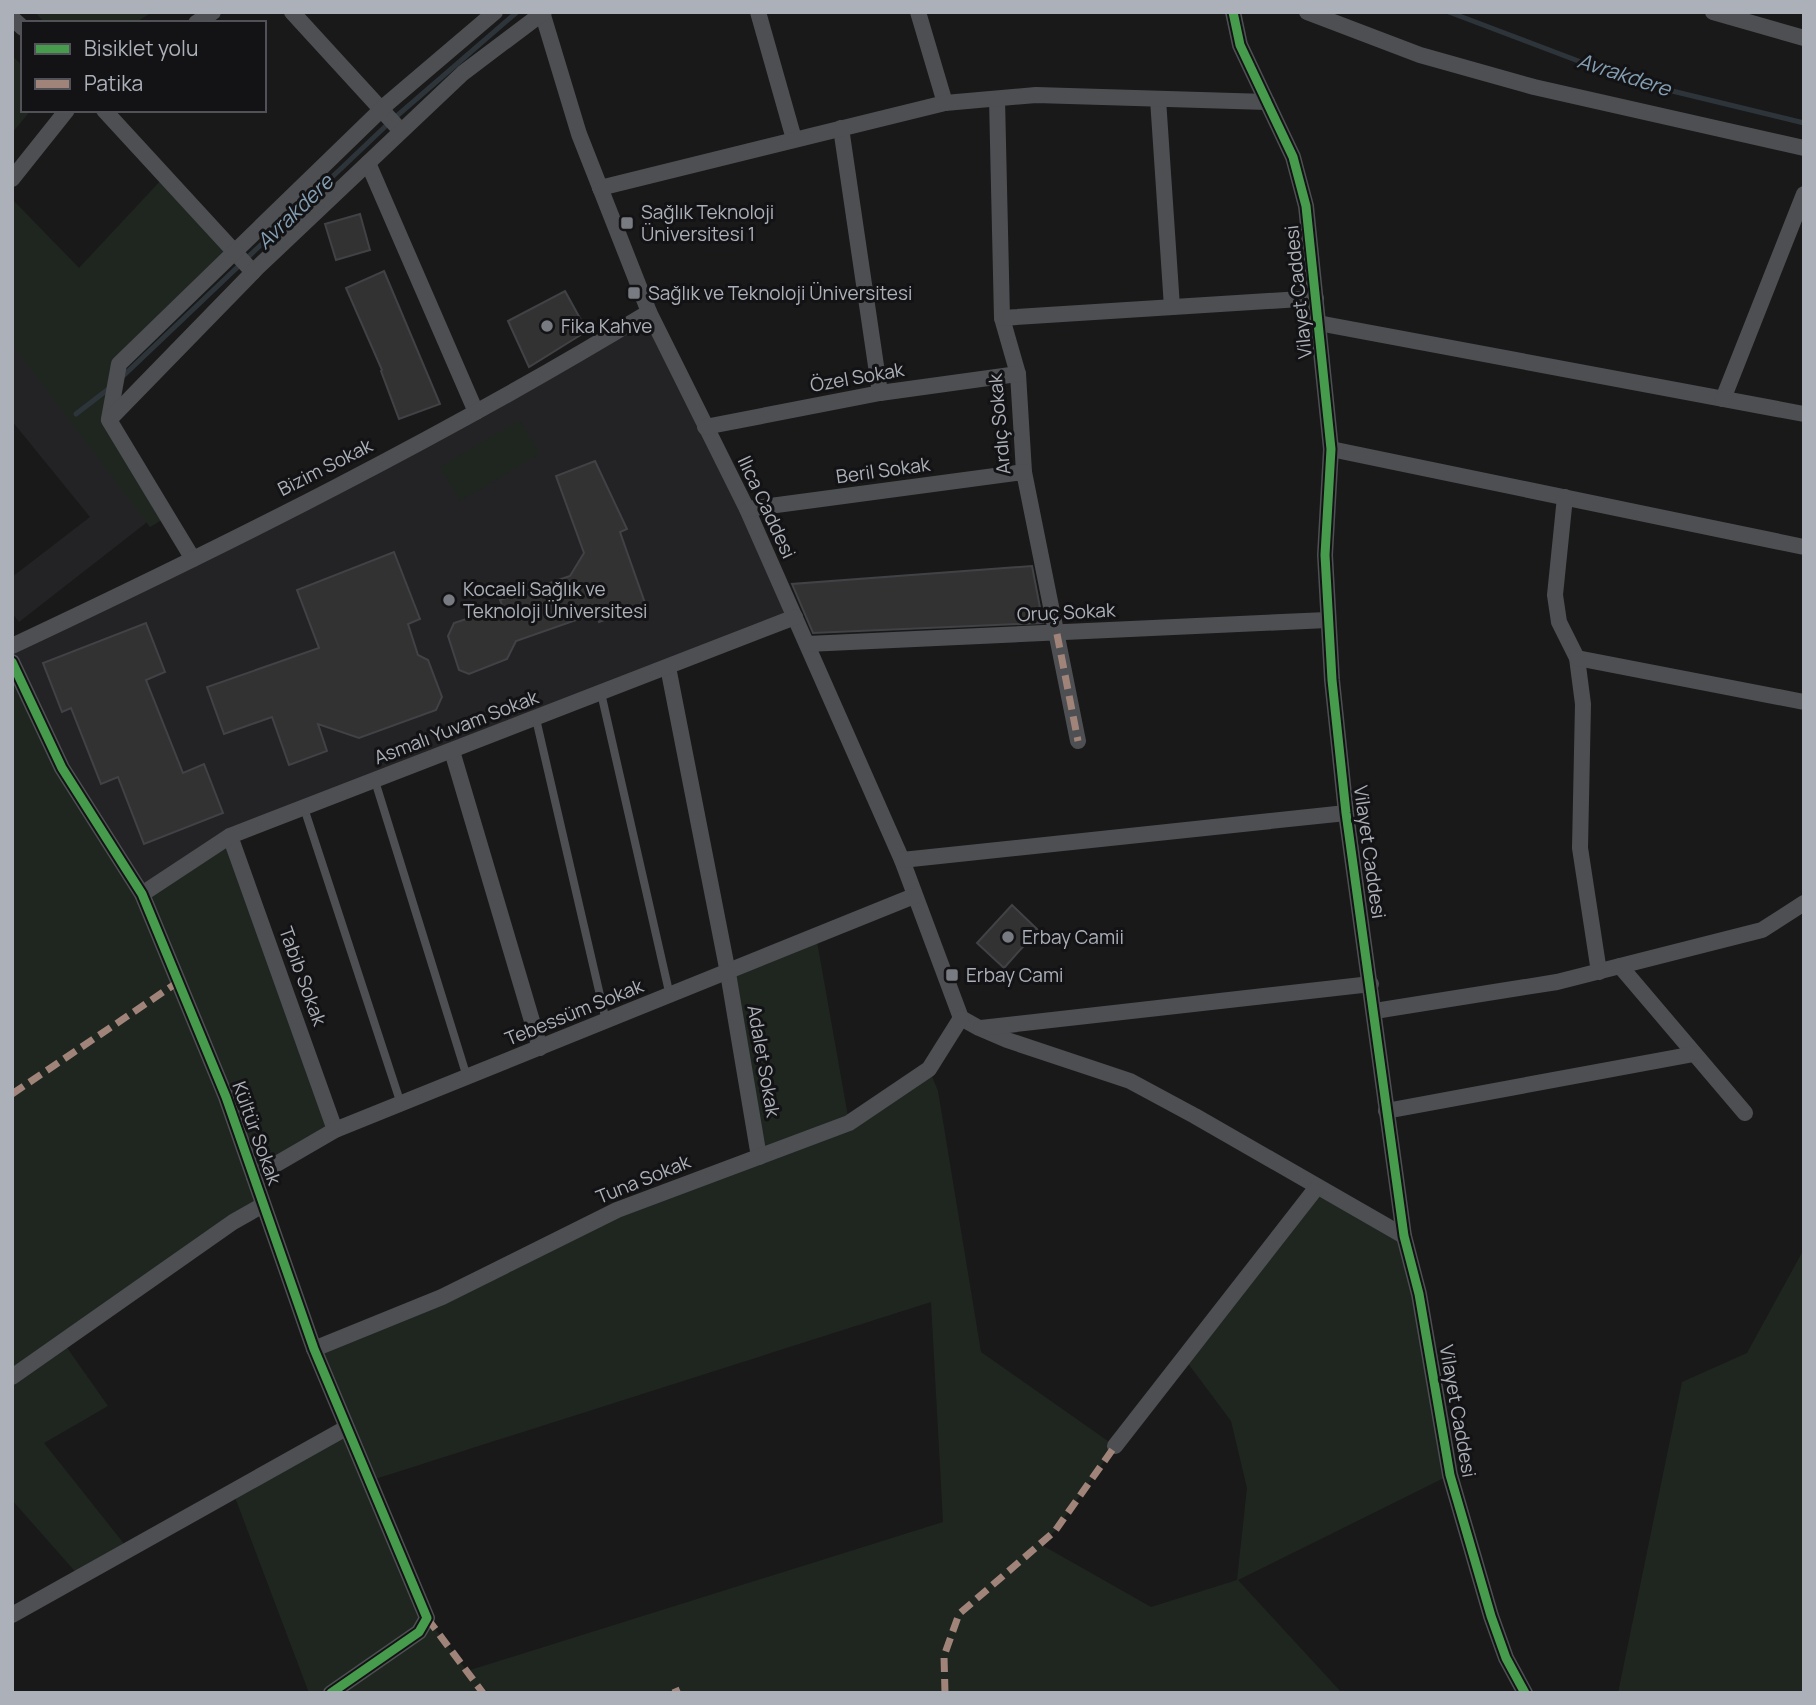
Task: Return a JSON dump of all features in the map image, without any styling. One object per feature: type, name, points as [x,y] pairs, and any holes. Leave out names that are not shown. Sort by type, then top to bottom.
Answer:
[{"type":"street","points":[[292,12],[401,131]]},
{"type":"street","points":[[193,559],[109,420],[119,364],[233,250],[381,109],[495,12]]},
{"type":"street","points":[[758,12],[794,139]]},
{"type":"street","points":[[918,12],[945,103]]},
{"type":"street","name":"Vilayet Caddesi","points":[[1233,12],[1240,45],[1293,158],[1306,206],[1331,449],[1325,555],[1327,620],[1346,813],[1404,1236],[1419,1294],[1450,1475],[1491,1616],[1506,1658],[1525,1693]]},
{"type":"street","points":[[1307,12],[1420,55],[1534,87],[1804,148]]},
{"type":"street","points":[[1713,12],[1804,38]]},
{"type":"street","points":[[109,420],[253,272],[401,131],[463,74],[543,13]]},
{"type":"street","name":"Ilıca Caddesi","points":[[543,13],[579,134],[649,312],[747,509],[807,644],[902,860],[961,1018]]},
{"type":"street","points":[[600,188],[945,103],[1036,95],[1267,102]]},
{"type":"street","name":"Ardıç Sokak","points":[[997,99],[1002,318],[1018,374],[1024,472],[1078,741]]},
{"type":"street","points":[[1158,99],[1172,307]]},
{"type":"street","points":[[12,178],[65,112]]},
{"type":"street","points":[[106,112],[253,272]]},
{"type":"street","points":[[841,128],[880,393]]},
{"type":"street","points":[[368,163],[476,412]]},
{"type":"street","points":[[1723,398],[1804,194]]},
{"type":"street","points":[[1002,318],[1316,298]]},
{"type":"street","name":"Bizim Sokak","points":[[12,646],[193,559],[476,412],[649,312]]},
{"type":"street","points":[[1318,323],[1804,414]]},
{"type":"street","name":"Özel Sokak","points":[[705,427],[880,393],[1018,374]]},
{"type":"street","points":[[1331,449],[1804,547]]},
{"type":"street","name":"Beril Sokak","points":[[747,509],[1024,472]]},
{"type":"street","points":[[1565,497],[1555,594],[1559,622],[1577,658],[1583,704],[1580,848],[1599,972]]},
{"type":"street","name":"Asmalı Yuvam Sokak","points":[[142,894],[230,836],[795,617]]},
{"type":"street","name":"Oruç Sokak","points":[[807,644],[1327,620]]},
{"type":"street","points":[[1577,658],[1804,702]]},
{"type":"street","name":"Kültür Sokak","points":[[12,663],[62,768],[142,894],[226,1097],[314,1349],[426,1618],[419,1632],[331,1693]]},
{"type":"street","name":"Adalet Sokak","points":[[668,667],[728,973],[759,1157]]},
{"type":"street","points":[[452,751],[540,1048]]},
{"type":"street","points":[[902,860],[1346,813]]},
{"type":"street","name":"Tabib Sokak","points":[[230,836],[335,1130]]},
{"type":"street","name":"Tebessüm Sokak","points":[[254,1177],[335,1130],[728,973],[914,895]]},
{"type":"street","points":[[1375,1011],[1557,982],[1599,972],[1762,930],[1804,903]]},
{"type":"street","points":[[1620,966],[1745,1113]]},
{"type":"street","points":[[979,1028],[1371,984]]},
{"type":"street","points":[[961,1018],[979,1028],[1130,1082],[1195,1116],[1404,1236]]},
{"type":"street","name":"Tuna Sokak","points":[[314,1349],[442,1297],[617,1210],[849,1123],[929,1069],[961,1018]]},
{"type":"street","points":[[1386,1111],[1694,1054]]},
{"type":"street","points":[[1115,1446],[1318,1187]]},
{"type":"street","points":[[12,1377],[233,1222],[264,1205]]},
{"type":"street","points":[[12,1615],[346,1428]]},
{"type":"lane","points":[[601,693],[670,996]]},
{"type":"lane","points":[[536,719],[606,1021]]},
{"type":"lane","points":[[375,781],[467,1077]]},
{"type":"lane","points":[[304,808],[401,1104]]},
{"type":"shaded area","points":[[35,12],[152,12],[138,21],[43,21]]},
{"type":"shaded area","points":[[12,56],[21,64],[21,112],[29,112],[12,133]]},
{"type":"shaded area","points":[[165,176],[233,250],[119,364],[109,420],[167,517],[150,527],[12,344],[12,199],[79,268]]},
{"type":"shaded area","name":"Kocaeli Sağlık ve Teknoloji Üniversitesi","points":[[649,312],[795,617],[230,836],[142,894],[62,768],[12,662],[12,646],[148,582]]},
{"type":"shaded area","points":[[12,340],[160,512],[19,622],[12,613],[12,577],[90,517],[12,421]]},
{"type":"shaded area","points":[[520,420],[540,454],[460,501],[440,467]]},
{"type":"shaded area","points":[[12,662],[62,768],[141,894],[230,836],[335,1130],[254,1177],[263,1205],[63,1342],[108,1406],[44,1443],[129,1550],[80,1577],[12,1500]]},
{"type":"shaded area","points":[[816,936],[849,1122],[929,1069],[938,1091],[981,1352],[1115,1446],[1055,1531],[1040,1544],[1151,1607],[1237,1580],[1247,1488],[1231,1421],[1184,1358],[1317,1187],[1404,1236],[1450,1475],[1238,1580],[1342,1693],[681,1693],[680,1690],[673,1693],[309,1693],[233,1492],[346,1428],[314,1349],[617,1210],[759,1157],[728,973]],"holes":[[[931,1302],[943,1522],[467,1671],[427,1618],[369,1481]]]},
{"type":"shaded area","points":[[1804,1249],[1804,1693],[1618,1693],[1682,1382],[1747,1353]]},
{"type":"building","points":[[360,214],[370,250],[336,260],[325,224]]},
{"type":"building","points":[[384,271],[440,404],[399,419],[382,370],[346,288]]},
{"type":"building","name":"Fika Kahve","points":[[565,291],[587,331],[529,367],[508,321]]},
{"type":"building","points":[[595,461],[627,529],[620,532],[646,606],[599,622],[596,613],[516,641],[507,659],[469,674],[459,670],[448,636],[454,623],[503,607],[500,600],[570,576],[584,553],[556,476]]},
{"type":"building","points":[[394,552],[420,619],[408,624],[418,655],[428,660],[442,697],[436,710],[359,738],[318,724],[327,751],[289,765],[272,717],[224,734],[207,687],[319,648],[297,590]]},
{"type":"building","points":[[1032,566],[1043,623],[813,633],[792,584]]},
{"type":"building","points":[[146,623],[165,672],[146,680],[183,773],[204,764],[223,813],[144,844],[118,777],[101,784],[71,708],[62,712],[43,663]]},
{"type":"building","name":"Erbay Camii","points":[[1012,905],[1038,930],[1004,968],[977,943]]},
{"type":"waterway","name":"Avrakdere","points":[[121,378],[391,121],[517,12]]},
{"type":"waterway","name":"Avrakdere","points":[[1449,12],[1631,81],[1804,123]]},
{"type":"waterway","name":"Avrakdere","points":[[76,414],[111,387]]},
{"type":"marked path","points":[[1057,634],[1078,741]]},
{"type":"marked path","points":[[12,1094],[178,982]]},
{"type":"marked path","points":[[945,1693],[944,1656],[959,1614],[1055,1531],[1115,1446]]},
{"type":"marked path","points":[[427,1618],[483,1693]]},
{"type":"marked path","points":[[673,1693],[680,1690]]},
{"type":"cycle path","points":[[1233,12],[1240,45],[1293,157],[1306,206],[1331,449],[1325,555],[1332,680],[1346,813],[1404,1236],[1419,1294],[1450,1475],[1491,1616],[1506,1658],[1525,1693]]},
{"type":"cycle path","points":[[12,662],[62,768],[142,894],[226,1097],[314,1349],[427,1618],[419,1632],[331,1693]]},
{"type":"place","name":"Sağlık Teknoloji Üniversitesi 1","points":[[627,223]]},
{"type":"place","name":"Sağlık ve Teknoloji Üniversitesi","points":[[634,293]]},
{"type":"place","name":"Fika Kahve","points":[[547,326]]},
{"type":"place","name":"Kocaeli Sağlık ve Teknoloji Üniversitesi","points":[[449,600]]},
{"type":"place","name":"Erbay Camii","points":[[1008,937]]},
{"type":"place","name":"Erbay Cami","points":[[952,975]]}]
